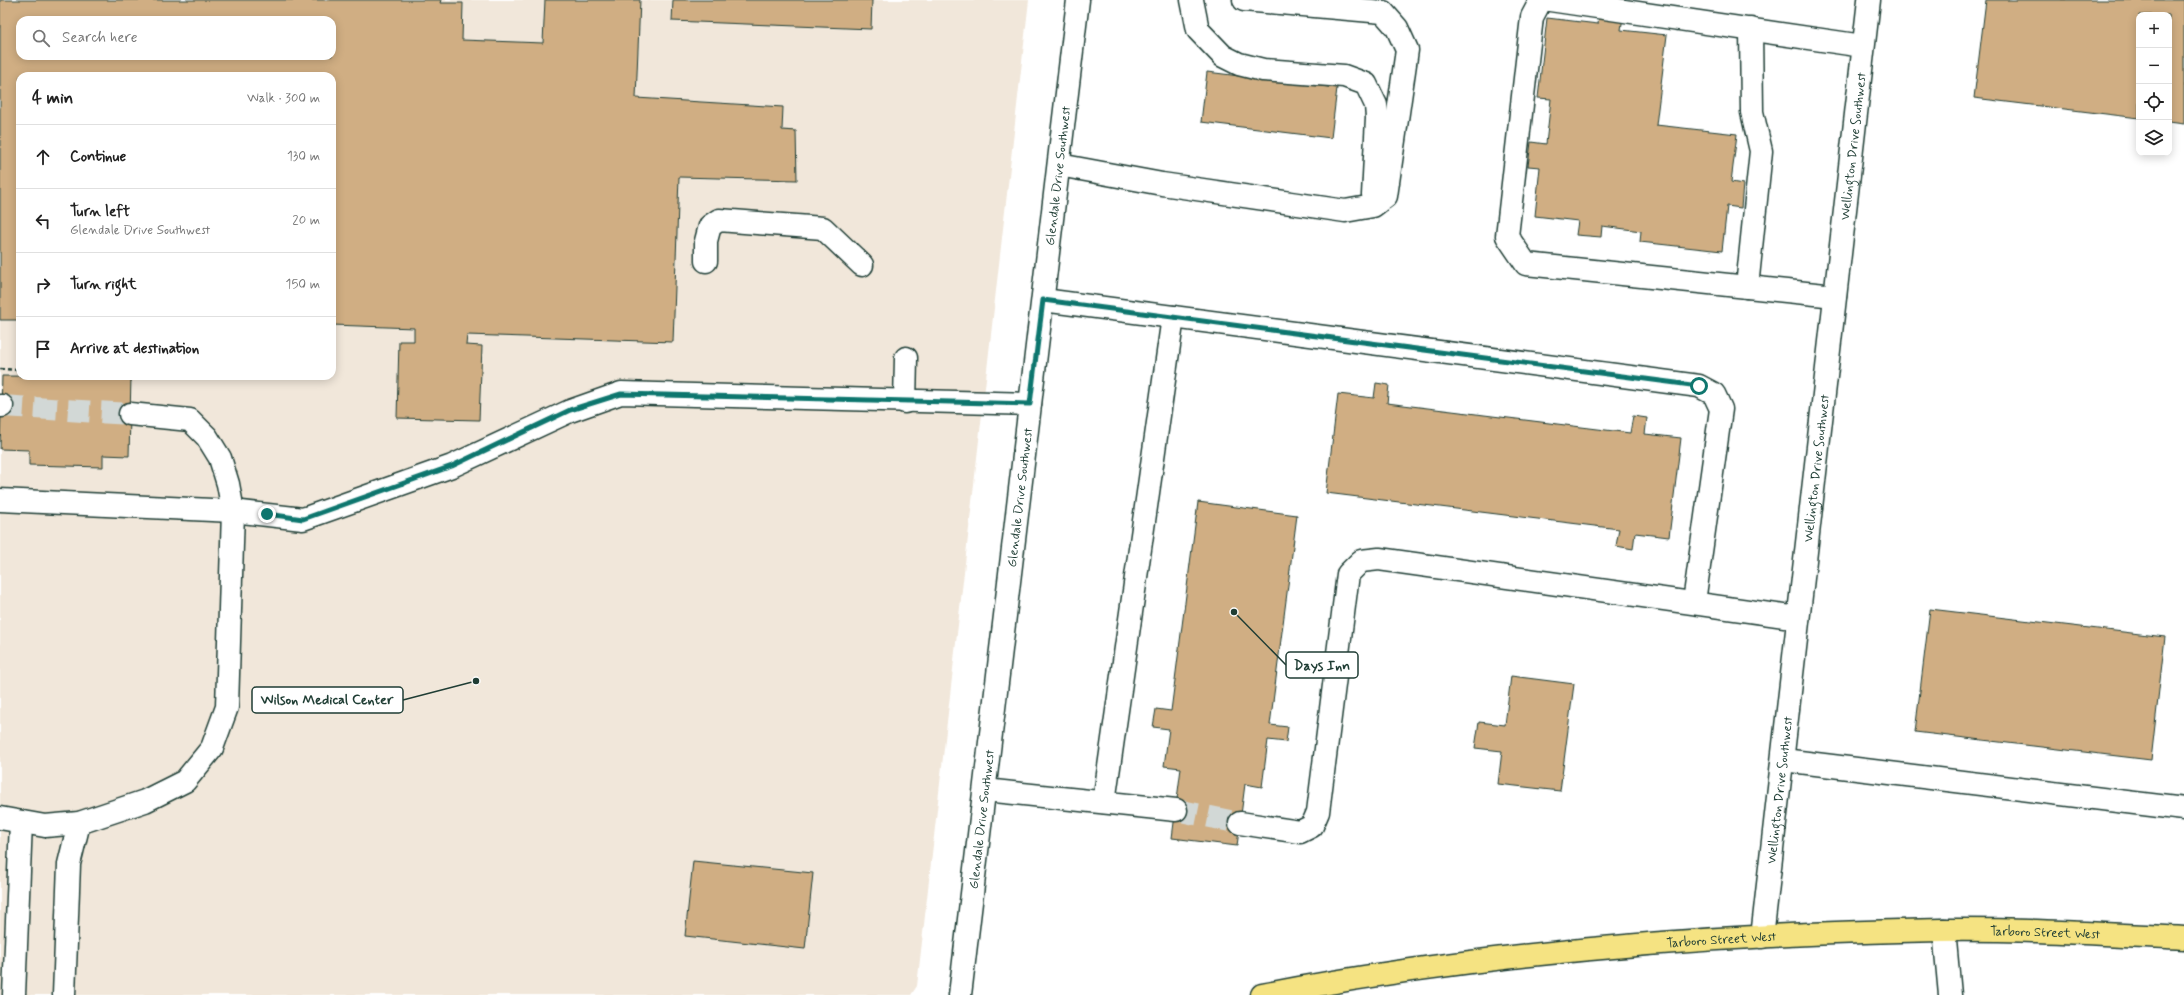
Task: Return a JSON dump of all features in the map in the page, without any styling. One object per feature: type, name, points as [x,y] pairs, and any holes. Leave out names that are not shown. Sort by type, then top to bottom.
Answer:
[{"type":"main road","name":"Tarboro Street West","points":[[1262,995],[1314,985],[1460,964],[1577,951],[1762,937],[1944,930],[2082,933],[2184,938]]},
{"type":"street","name":"Glendale Drive Southwest","points":[[960,995],[1078,0]]},
{"type":"street","points":[[1192,0],[1198,30],[1223,56],[1239,64],[1263,70],[1344,76],[1366,84],[1376,105],[1377,118],[1373,206]]},
{"type":"street","points":[[1059,165],[1162,184],[1345,211],[1373,206],[1386,196],[1407,50],[1397,28],[1383,12],[1244,0]]},
{"type":"street","points":[[1541,0],[1532,17],[1507,236],[1526,264],[1835,296]]},
{"type":"street","points":[[1550,0],[1863,46]]},
{"type":"street","name":"Wellington Drive Southwest","points":[[1762,937],[1869,0]]},
{"type":"street","points":[[1747,287],[1761,151],[1752,112],[1751,29]]},
{"type":"street","points":[[706,261],[706,241],[710,226],[719,220],[823,228],[862,265]]},
{"type":"street","points":[[1043,300],[1699,386],[1714,394],[1721,409],[1694,602]]},
{"type":"street","points":[[1104,802],[1173,317]]},
{"type":"street","points":[[905,402],[906,358]]},
{"type":"street","points":[[0,500],[233,511],[303,519],[452,466],[570,410],[621,394],[1030,404]]},
{"type":"street","points":[[0,818],[44,826],[79,823],[145,801],[185,781],[212,748],[227,707],[233,511],[228,484],[220,458],[207,437],[190,420],[130,414]]},
{"type":"street","points":[[1240,823],[1300,832],[1312,826],[1318,812],[1348,574],[1361,561],[1379,559],[1694,602],[1798,618]]},
{"type":"street","points":[[1783,760],[2184,809]]},
{"type":"street","points":[[984,790],[1176,810]]},
{"type":"street","points":[[14,995],[21,822]]},
{"type":"street","points":[[64,995],[69,864],[79,823]]},
{"type":"street","points":[[1944,930],[1950,995]]},
{"type":"path","points":[[0,369],[16,370]]},
{"type":"shaded area","points":[[0,0],[1029,0],[917,986],[911,995],[0,995]]},
{"type":"building","points":[[0,0],[441,0],[440,3],[463,3],[462,40],[543,43],[545,0],[640,0],[636,98],[783,107],[782,130],[796,131],[797,180],[679,177],[673,342],[467,335],[466,345],[482,346],[479,420],[397,418],[399,341],[414,341],[414,328],[336,325],[336,72],[16,72],[16,320],[0,320]]},
{"type":"building","points":[[673,0],[872,0],[871,29],[672,21]]},
{"type":"building","points":[[1986,0],[2184,0],[2184,124],[2172,122],[2172,12],[2136,12],[2136,118],[1974,98]]},
{"type":"building","points":[[1599,15],[1623,17],[1621,30],[1667,35],[1656,125],[1737,134],[1731,182],[1743,184],[1741,208],[1727,206],[1722,251],[1640,242],[1641,231],[1602,226],[1601,237],[1576,235],[1578,221],[1535,216],[1540,167],[1528,166],[1531,142],[1546,144],[1551,99],[1538,98],[1547,18],[1598,24]]},
{"type":"building","points":[[1207,72],[1337,88],[1331,138],[1201,122]]},
{"type":"building","points":[[2,376],[16,376],[16,380],[131,380],[129,456],[103,455],[103,467],[29,465],[29,450],[0,449]]},
{"type":"building","points":[[1376,383],[1389,385],[1387,403],[1630,433],[1633,416],[1647,418],[1645,434],[1681,438],[1669,537],[1635,533],[1633,549],[1616,546],[1619,529],[1326,493],[1338,394],[1374,398]]},
{"type":"building","points":[[1198,502],[1297,515],[1270,725],[1288,727],[1286,742],[1268,740],[1262,787],[1245,784],[1237,846],[1172,838],[1181,768],[1164,766],[1169,729],[1153,727],[1156,709],[1171,711]]},
{"type":"building","points":[[1930,609],[2165,637],[2151,760],[1915,732]]},
{"type":"building","points":[[1511,676],[1574,684],[1560,791],[1498,784],[1502,751],[1475,748],[1479,722],[1505,725]]},
{"type":"building","points":[[693,861],[813,873],[805,949],[685,936]]},
{"type":"tunnel","points":[[2,406],[130,414]]},
{"type":"tunnel","points":[[1176,810],[1240,823]]},
{"type":"place","name":"Days Inn","points":[[1234,612]]},
{"type":"place","name":"Wilson Medical Center","points":[[476,681]]},
{"type":"route","points":[[267,514],[303,519],[452,466],[570,410],[621,394],[1030,404],[1043,300],[1699,386]]}]
